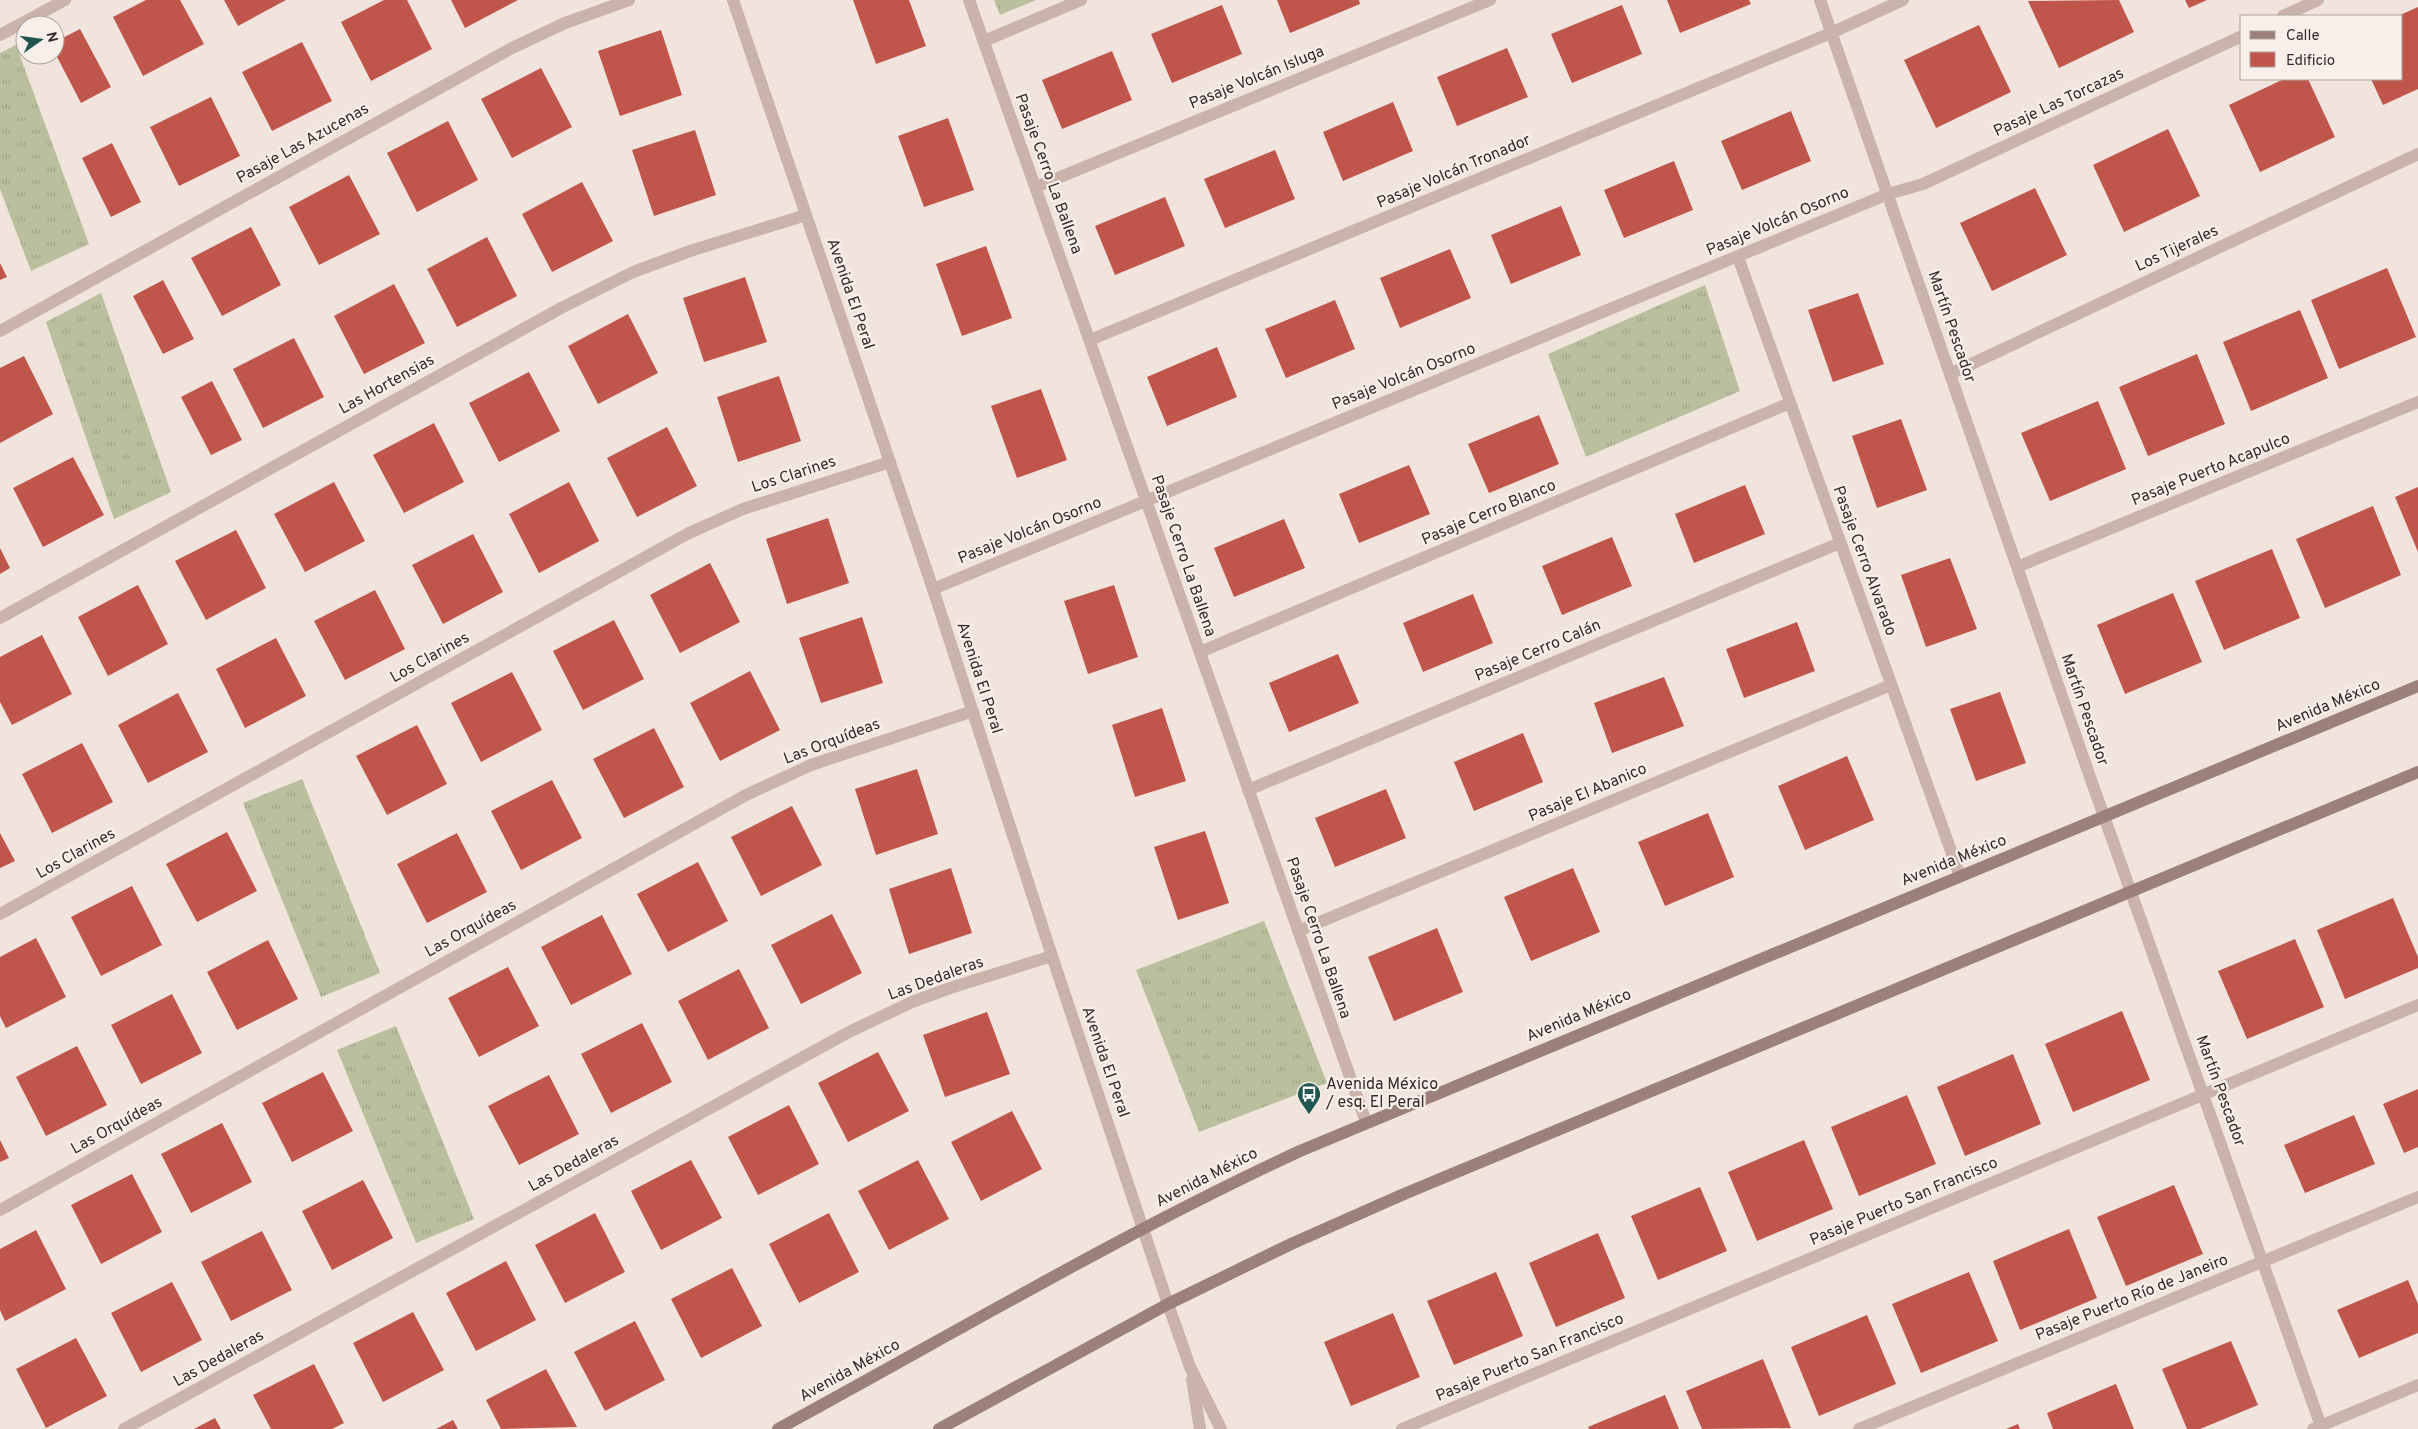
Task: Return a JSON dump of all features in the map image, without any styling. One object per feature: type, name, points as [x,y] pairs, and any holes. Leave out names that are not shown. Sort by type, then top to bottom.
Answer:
[{"type":"main road","name":"Avenida México","points":[[778,1429],[1235,1181],[1366,1122],[2418,686]]},
{"type":"main road","points":[[939,1429],[1168,1304],[1291,1244],[1404,1194],[2418,772]]},
{"type":"street","points":[[0,36],[65,0]]},
{"type":"street","name":"Pasaje Las Azucenas","points":[[0,331],[512,48],[565,23],[629,0]]},
{"type":"street","name":"Avenida El Peral","points":[[733,0],[933,589],[1052,956],[1168,1304],[1190,1367],[1221,1429]]},
{"type":"street","name":"Pasaje Cerro La Ballena","points":[[969,0],[1366,1122]]},
{"type":"street","points":[[984,41],[1081,0]]},
{"type":"street","name":"Pasaje Volcán Isluga","points":[[1036,187],[1490,0]]},
{"type":"street","name":"Martín Pescador","points":[[1820,0],[2131,892],[2263,1262],[2319,1428]]},
{"type":"street","name":"Pasaje Volcán Tronador","points":[[1090,340],[1831,33],[1904,0]]},
{"type":"street","points":[[2285,15],[2318,0]]},
{"type":"street","name":"Pasaje Las Torcazas","points":[[1888,194],[1923,184],[1949,173],[2240,37]]},
{"type":"street","name":"Los Tijerales","points":[[1950,374],[2418,154]]},
{"type":"street","name":"Pasaje Volcán Osorno","points":[[933,589],[1888,194]]},
{"type":"street","name":"Las Hortensias","points":[[0,618],[563,307],[633,272],[690,251],[806,215]]},
{"type":"street","name":"Pasaje Cerro Alvarado","points":[[1738,257],[1960,876]]},
{"type":"street","name":"Pasaje Puerto Acapulco","points":[[2017,567],[2418,402]]},
{"type":"street","name":"Pasaje Cerro Blanco","points":[[1200,652],[1790,403]]},
{"type":"street","name":"Los Clarines","points":[[0,914],[689,533],[751,506],[890,462]]},
{"type":"street","name":"Pasaje Cerro Calán","points":[[1248,790],[1840,543]]},
{"type":"street","name":"Pasaje El Abanico","points":[[1298,931],[1891,685]]},
{"type":"street","name":"Las Orquídeas","points":[[0,1210],[746,795],[811,764],[973,711]]},
{"type":"street","name":"Las Dedaleras","points":[[124,1429],[849,1032],[931,995],[1052,956]]},
{"type":"street","name":"Pasaje Puerto San Francisco","points":[[1402,1429],[2418,1005]]},
{"type":"street","name":"Pasaje Puerto Río de Janeiro","points":[[1859,1429],[2418,1197]]},
{"type":"street","name":"Avenida El Peral","points":[[1190,1367],[1200,1429]]},
{"type":"street","points":[[2319,1428],[2418,1385]]},
{"type":"green space","points":[[994,0],[1036,0],[1000,15]]},
{"type":"green space","points":[[15,46],[15,65],[23,65],[89,244],[31,271],[0,189],[0,53]]},
{"type":"green space","points":[[1705,285],[1740,391],[1586,457],[1548,354]]},
{"type":"green space","points":[[101,293],[171,492],[114,519],[46,322]]},
{"type":"green space","points":[[302,779],[380,973],[321,997],[243,803]]},
{"type":"green space","points":[[1264,921],[1327,1083],[1199,1132],[1136,970]]},
{"type":"green space","points":[[396,1026],[474,1219],[416,1243],[337,1050]]},
{"type":"building","points":[[146,0],[180,0],[204,44],[143,76],[113,17]]},
{"type":"building","points":[[224,0],[286,0],[238,26]]},
{"type":"building","points":[[384,0],[407,0],[432,49],[371,81],[341,22]]},
{"type":"building","points":[[451,0],[518,0],[465,28]]},
{"type":"building","points":[[853,0],[909,0],[926,46],[876,64]]},
{"type":"building","points":[[1277,0],[1359,0],[1360,4],[1290,33]]},
{"type":"building","points":[[1667,0],[1749,0],[1751,4],[1680,33]]},
{"type":"building","points":[[2119,0],[2134,32],[2059,68],[2028,1]]},
{"type":"building","points":[[2185,0],[2207,0],[2189,8]]},
{"type":"building","points":[[1222,5],[1242,54],[1172,83],[1151,34]]},
{"type":"building","points":[[1622,5],[1642,54],[1572,83],[1551,34]]},
{"type":"building","points":[[2418,7],[2418,89],[2383,105],[2371,80],[2403,80],[2403,15],[2400,15]]},
{"type":"building","points":[[1979,25],[2011,92],[1936,128],[1904,60]]},
{"type":"building","points":[[80,29],[111,87],[81,103],[61,65],[65,65],[65,37]]},
{"type":"building","points":[[661,30],[682,95],[620,116],[598,51]]},
{"type":"building","points":[[302,42],[332,101],[272,131],[242,72]]},
{"type":"building","points":[[1507,48],[1528,97],[1457,126],[1437,77]]},
{"type":"building","points":[[1112,51],[1132,100],[1062,129],[1042,80]]},
{"type":"building","points":[[541,68],[572,127],[512,158],[481,99]]},
{"type":"building","points":[[2282,80],[2308,80],[2335,137],[2260,172],[2229,105]]},
{"type":"building","points":[[211,97],[240,156],[179,186],[150,127]]},
{"type":"building","points":[[1393,102],[1413,151],[1343,181],[1323,132]]},
{"type":"building","points":[[1791,111],[1811,161],[1742,190],[1721,141]]},
{"type":"building","points":[[948,118],[974,190],[924,207],[898,136]]},
{"type":"building","points":[[448,121],[478,180],[417,212],[387,153]]},
{"type":"building","points":[[2168,129],[2200,196],[2124,232],[2093,165]]},
{"type":"building","points":[[695,130],[716,195],[654,216],[632,150]]},
{"type":"building","points":[[112,143],[141,202],[111,217],[82,158]]},
{"type":"building","points":[[1275,150],[1295,199],[1225,228],[1204,179]]},
{"type":"building","points":[[1674,161],[1693,210],[1624,238],[1604,190]]},
{"type":"building","points":[[349,175],[380,234],[319,265],[289,207]]},
{"type":"building","points":[[582,182],[613,241],[552,272],[522,214]]},
{"type":"building","points":[[2035,188],[2067,255],[1992,291],[1960,223]]},
{"type":"building","points":[[1165,197],[1185,246],[1115,275],[1095,226]]},
{"type":"building","points":[[1561,206],[1581,255],[1511,284],[1491,235]]},
{"type":"building","points":[[251,227],[281,285],[222,316],[191,258]]},
{"type":"building","points":[[487,237],[517,296],[457,327],[427,269]]},
{"type":"building","points":[[986,246],[1012,318],[962,336],[936,264]]},
{"type":"building","points":[[1450,249],[1471,298],[1400,328],[1380,278]]},
{"type":"building","points":[[0,263],[7,277],[0,280]]},
{"type":"building","points":[[2387,268],[2416,337],[2339,369],[2311,300]]},
{"type":"building","points":[[745,277],[767,342],[704,362],[683,298]]},
{"type":"building","points":[[163,280],[194,339],[163,354],[133,296]]},
{"type":"building","points":[[394,284],[425,343],[364,374],[334,316]]},
{"type":"building","points":[[1858,293],[1884,364],[1833,382],[1808,310]]},
{"type":"building","points":[[1335,300],[1355,349],[1286,378],[1265,329]]},
{"type":"building","points":[[2300,310],[2328,378],[2251,411],[2223,342]]},
{"type":"building","points":[[628,314],[658,373],[598,404],[568,346]]},
{"type":"building","points":[[294,338],[324,397],[263,428],[233,369]]},
{"type":"building","points":[[1217,347],[1237,397],[1167,426],[1147,377]]},
{"type":"building","points":[[2197,354],[2225,424],[2148,456],[2119,387]]},
{"type":"building","points":[[24,356],[53,414],[0,443],[0,368]]},
{"type":"building","points":[[529,372],[560,431],[499,462],[469,403]]},
{"type":"building","points":[[779,376],[801,441],[738,462],[717,397]]},
{"type":"building","points":[[212,381],[242,440],[211,455],[181,397]]},
{"type":"building","points":[[1041,389],[1067,460],[1017,478],[991,406]]},
{"type":"building","points":[[2098,401],[2126,469],[2050,501],[2021,433]]},
{"type":"building","points":[[1539,415],[1559,464],[1489,493],[1468,444]]},
{"type":"building","points":[[1901,419],[1927,490],[1877,508],[1852,436]]},
{"type":"building","points":[[434,423],[464,482],[404,513],[373,455]]},
{"type":"building","points":[[667,427],[697,486],[637,517],[607,458]]},
{"type":"building","points":[[73,457],[104,515],[43,547],[13,488]]},
{"type":"building","points":[[1409,465],[1430,514],[1359,543],[1339,494]]},
{"type":"building","points":[[334,482],[365,541],[305,572],[274,514]]},
{"type":"building","points":[[569,482],[599,541],[539,573],[509,514]]},
{"type":"building","points":[[1745,485],[1765,534],[1694,563],[1675,514]]},
{"type":"building","points":[[2418,487],[2418,552],[2395,497]]},
{"type":"building","points":[[2373,506],[2401,575],[2325,608],[2296,539]]},
{"type":"building","points":[[828,518],[849,583],[787,604],[766,539]]},
{"type":"building","points":[[1284,519],[1305,568],[1234,597],[1214,548]]},
{"type":"building","points":[[236,530],[266,588],[206,620],[175,561]]},
{"type":"building","points":[[473,534],[503,592],[443,624],[412,565]]},
{"type":"building","points":[[1612,537],[1632,586],[1562,615],[1542,566]]},
{"type":"building","points":[[0,548],[10,568],[0,574]]},
{"type":"building","points":[[2272,549],[2300,618],[2224,650],[2195,581]]},
{"type":"building","points":[[1950,558],[1977,629],[1926,647],[1901,575]]},
{"type":"building","points":[[710,563],[740,622],[680,653],[650,595]]},
{"type":"building","points":[[138,585],[168,644],[108,676],[78,617]]},
{"type":"building","points":[[1114,585],[1138,657],[1088,674],[1064,601]]},
{"type":"building","points":[[375,590],[405,649],[345,680],[314,621]]},
{"type":"building","points":[[2173,593],[2202,662],[2125,694],[2097,625]]},
{"type":"building","points":[[1473,594],[1493,643],[1423,672],[1403,623]]},
{"type":"building","points":[[862,617],[883,683],[821,703],[799,638]]},
{"type":"building","points":[[614,620],[644,679],[583,710],[553,651]]},
{"type":"building","points":[[1797,622],[1815,671],[1744,698],[1726,649]]},
{"type":"building","points":[[42,635],[72,694],[12,725],[0,702],[0,657]]},
{"type":"building","points":[[276,638],[306,696],[245,728],[216,669]]},
{"type":"building","points":[[1338,654],[1359,703],[1289,732],[1269,683]]},
{"type":"building","points":[[750,671],[780,730],[720,761],[690,703]]},
{"type":"building","points":[[512,672],[542,730],[481,762],[451,703]]},
{"type":"building","points":[[1664,677],[1684,726],[1612,753],[1594,703]]},
{"type":"building","points":[[2000,692],[2026,763],[1976,781],[1950,709]]},
{"type":"building","points":[[178,693],[208,752],[148,783],[118,725]]},
{"type":"building","points":[[1162,708],[1186,781],[1135,797],[1112,725]]},
{"type":"building","points":[[417,725],[447,784],[387,815],[356,756]]},
{"type":"building","points":[[654,728],[684,787],[624,818],[593,759]]},
{"type":"building","points":[[1523,733],[1543,782],[1474,811],[1454,762]]},
{"type":"building","points":[[82,743],[113,802],[52,833],[22,774]]},
{"type":"building","points":[[1847,756],[1874,820],[1805,850],[1778,786]]},
{"type":"building","points":[[917,769],[938,834],[876,855],[855,789]]},
{"type":"building","points":[[552,780],[582,838],[521,870],[491,811]]},
{"type":"building","points":[[1386,789],[1406,838],[1335,867],[1315,818]]},
{"type":"building","points":[[792,806],[822,865],[761,896],[731,837]]},
{"type":"building","points":[[1708,813],[1734,877],[1665,906],[1638,842]]},
{"type":"building","points":[[1205,831],[1229,903],[1178,920],[1154,847]]},
{"type":"building","points":[[227,832],[257,891],[197,922],[166,864]]},
{"type":"building","points":[[0,833],[15,861],[0,868]]},
{"type":"building","points":[[457,833],[487,892],[427,923],[397,864]]},
{"type":"building","points":[[698,862],[728,921],[668,952],[637,894]]},
{"type":"building","points":[[951,868],[972,933],[909,954],[889,889]]},
{"type":"building","points":[[1573,868],[1600,932],[1531,961],[1504,897]]},
{"type":"building","points":[[132,886],[162,945],[101,976],[71,917]]},
{"type":"building","points":[[2393,898],[2418,957],[2418,968],[2345,999],[2317,930]]},
{"type":"building","points":[[832,914],[862,973],[801,1004],[771,945]]},
{"type":"building","points":[[602,915],[632,974],[571,1005],[541,947]]},
{"type":"building","points":[[1437,928],[1463,992],[1394,1021],[1368,957]]},
{"type":"building","points":[[36,938],[66,997],[6,1028],[0,1016],[0,957]]},
{"type":"building","points":[[2295,939],[2324,1007],[2247,1039],[2218,971]]},
{"type":"building","points":[[268,940],[298,999],[237,1030],[207,972]]},
{"type":"building","points":[[508,967],[539,1026],[479,1057],[448,998]]},
{"type":"building","points":[[739,969],[769,1028],[708,1060],[678,1001]]},
{"type":"building","points":[[172,994],[202,1053],[141,1084],[111,1025]]},
{"type":"building","points":[[2122,1011],[2150,1080],[2073,1112],[2045,1044]]},
{"type":"building","points":[[987,1012],[1010,1074],[945,1097],[923,1035]]},
{"type":"building","points":[[642,1023],[672,1082],[611,1113],[581,1054]]},
{"type":"building","points":[[77,1046],[107,1105],[46,1136],[16,1077]]},
{"type":"building","points":[[878,1052],[909,1111],[848,1142],[818,1083]]},
{"type":"building","points":[[2013,1054],[2041,1124],[1965,1156],[1937,1087]]},
{"type":"building","points":[[323,1072],[353,1131],[292,1162],[262,1103]]},
{"type":"building","points":[[549,1075],[579,1134],[519,1165],[488,1106]]},
{"type":"building","points":[[2418,1089],[2418,1147],[2404,1153],[2383,1104]]},
{"type":"building","points":[[1907,1095],[1936,1164],[1859,1196],[1831,1127]]},
{"type":"building","points":[[789,1105],[819,1164],[758,1195],[728,1137]]},
{"type":"building","points":[[1012,1111],[1042,1169],[981,1201],[951,1142]]},
{"type":"building","points":[[2354,1115],[2375,1164],[2305,1193],[2284,1145]]},
{"type":"building","points":[[222,1123],[252,1182],[191,1213],[161,1154]]},
{"type":"building","points":[[0,1140],[9,1158],[0,1162]]},
{"type":"building","points":[[1804,1140],[1833,1209],[1757,1241],[1728,1172]]},
{"type":"building","points":[[691,1160],[722,1218],[661,1250],[631,1191]]},
{"type":"building","points":[[918,1160],[949,1219],[889,1250],[858,1191]]},
{"type":"building","points":[[132,1174],[162,1232],[101,1264],[71,1205]]},
{"type":"building","points":[[363,1180],[393,1238],[332,1270],[302,1211]]},
{"type":"building","points":[[2174,1185],[2203,1254],[2126,1286],[2097,1217]]},
{"type":"building","points":[[1700,1187],[1727,1251],[1658,1280],[1631,1216]]},
{"type":"building","points":[[595,1213],[625,1272],[565,1303],[535,1245]]},
{"type":"building","points":[[829,1213],[859,1272],[799,1303],[769,1244]]},
{"type":"building","points":[[2069,1229],[2097,1298],[2020,1330],[1993,1261]]},
{"type":"building","points":[[36,1230],[66,1289],[5,1321],[0,1310],[0,1249]]},
{"type":"building","points":[[262,1231],[292,1290],[231,1321],[201,1262]]},
{"type":"building","points":[[1598,1233],[1625,1298],[1556,1327],[1529,1263]]},
{"type":"building","points":[[506,1261],[536,1320],[476,1351],[446,1293]]},
{"type":"building","points":[[732,1268],[762,1326],[701,1358],[671,1299]]},
{"type":"building","points":[[1496,1272],[1523,1336],[1454,1365],[1427,1301]]},
{"type":"building","points":[[1969,1272],[1998,1341],[1921,1373],[1892,1304]]},
{"type":"building","points":[[2408,1280],[2418,1304],[2418,1333],[2359,1358],[2337,1310]]},
{"type":"building","points":[[172,1282],[202,1340],[141,1372],[111,1313]]},
{"type":"building","points":[[413,1312],[444,1370],[383,1402],[353,1343]]},
{"type":"building","points":[[1393,1313],[1420,1377],[1351,1406],[1324,1342]]},
{"type":"building","points":[[1867,1315],[1896,1384],[1819,1416],[1791,1347]]},
{"type":"building","points":[[635,1321],[665,1380],[605,1411],[574,1352]]},
{"type":"building","points":[[76,1338],[107,1396],[46,1428],[16,1369]]},
{"type":"building","points":[[2231,1341],[2258,1405],[2200,1429],[2187,1429],[2162,1369]]},
{"type":"building","points":[[1763,1359],[1791,1428],[1702,1429],[1686,1391]]},
{"type":"building","points":[[314,1364],[344,1423],[332,1429],[271,1429],[253,1395]]},
{"type":"building","points":[[546,1369],[577,1427],[501,1429],[486,1400]]},
{"type":"building","points":[[2116,1384],[2134,1429],[2053,1429],[2047,1413]]},
{"type":"building","points":[[1665,1395],[1679,1429],[1589,1429],[1588,1427]]},
{"type":"building","points":[[215,1418],[221,1429],[194,1429]]},
{"type":"building","points":[[453,1420],[458,1429],[436,1429]]},
{"type":"building","points":[[2018,1424],[2020,1429],[2006,1429]]},
{"type":"place","name":"Avenida México / esq. El Peral","points":[[1309,1115]]}]
